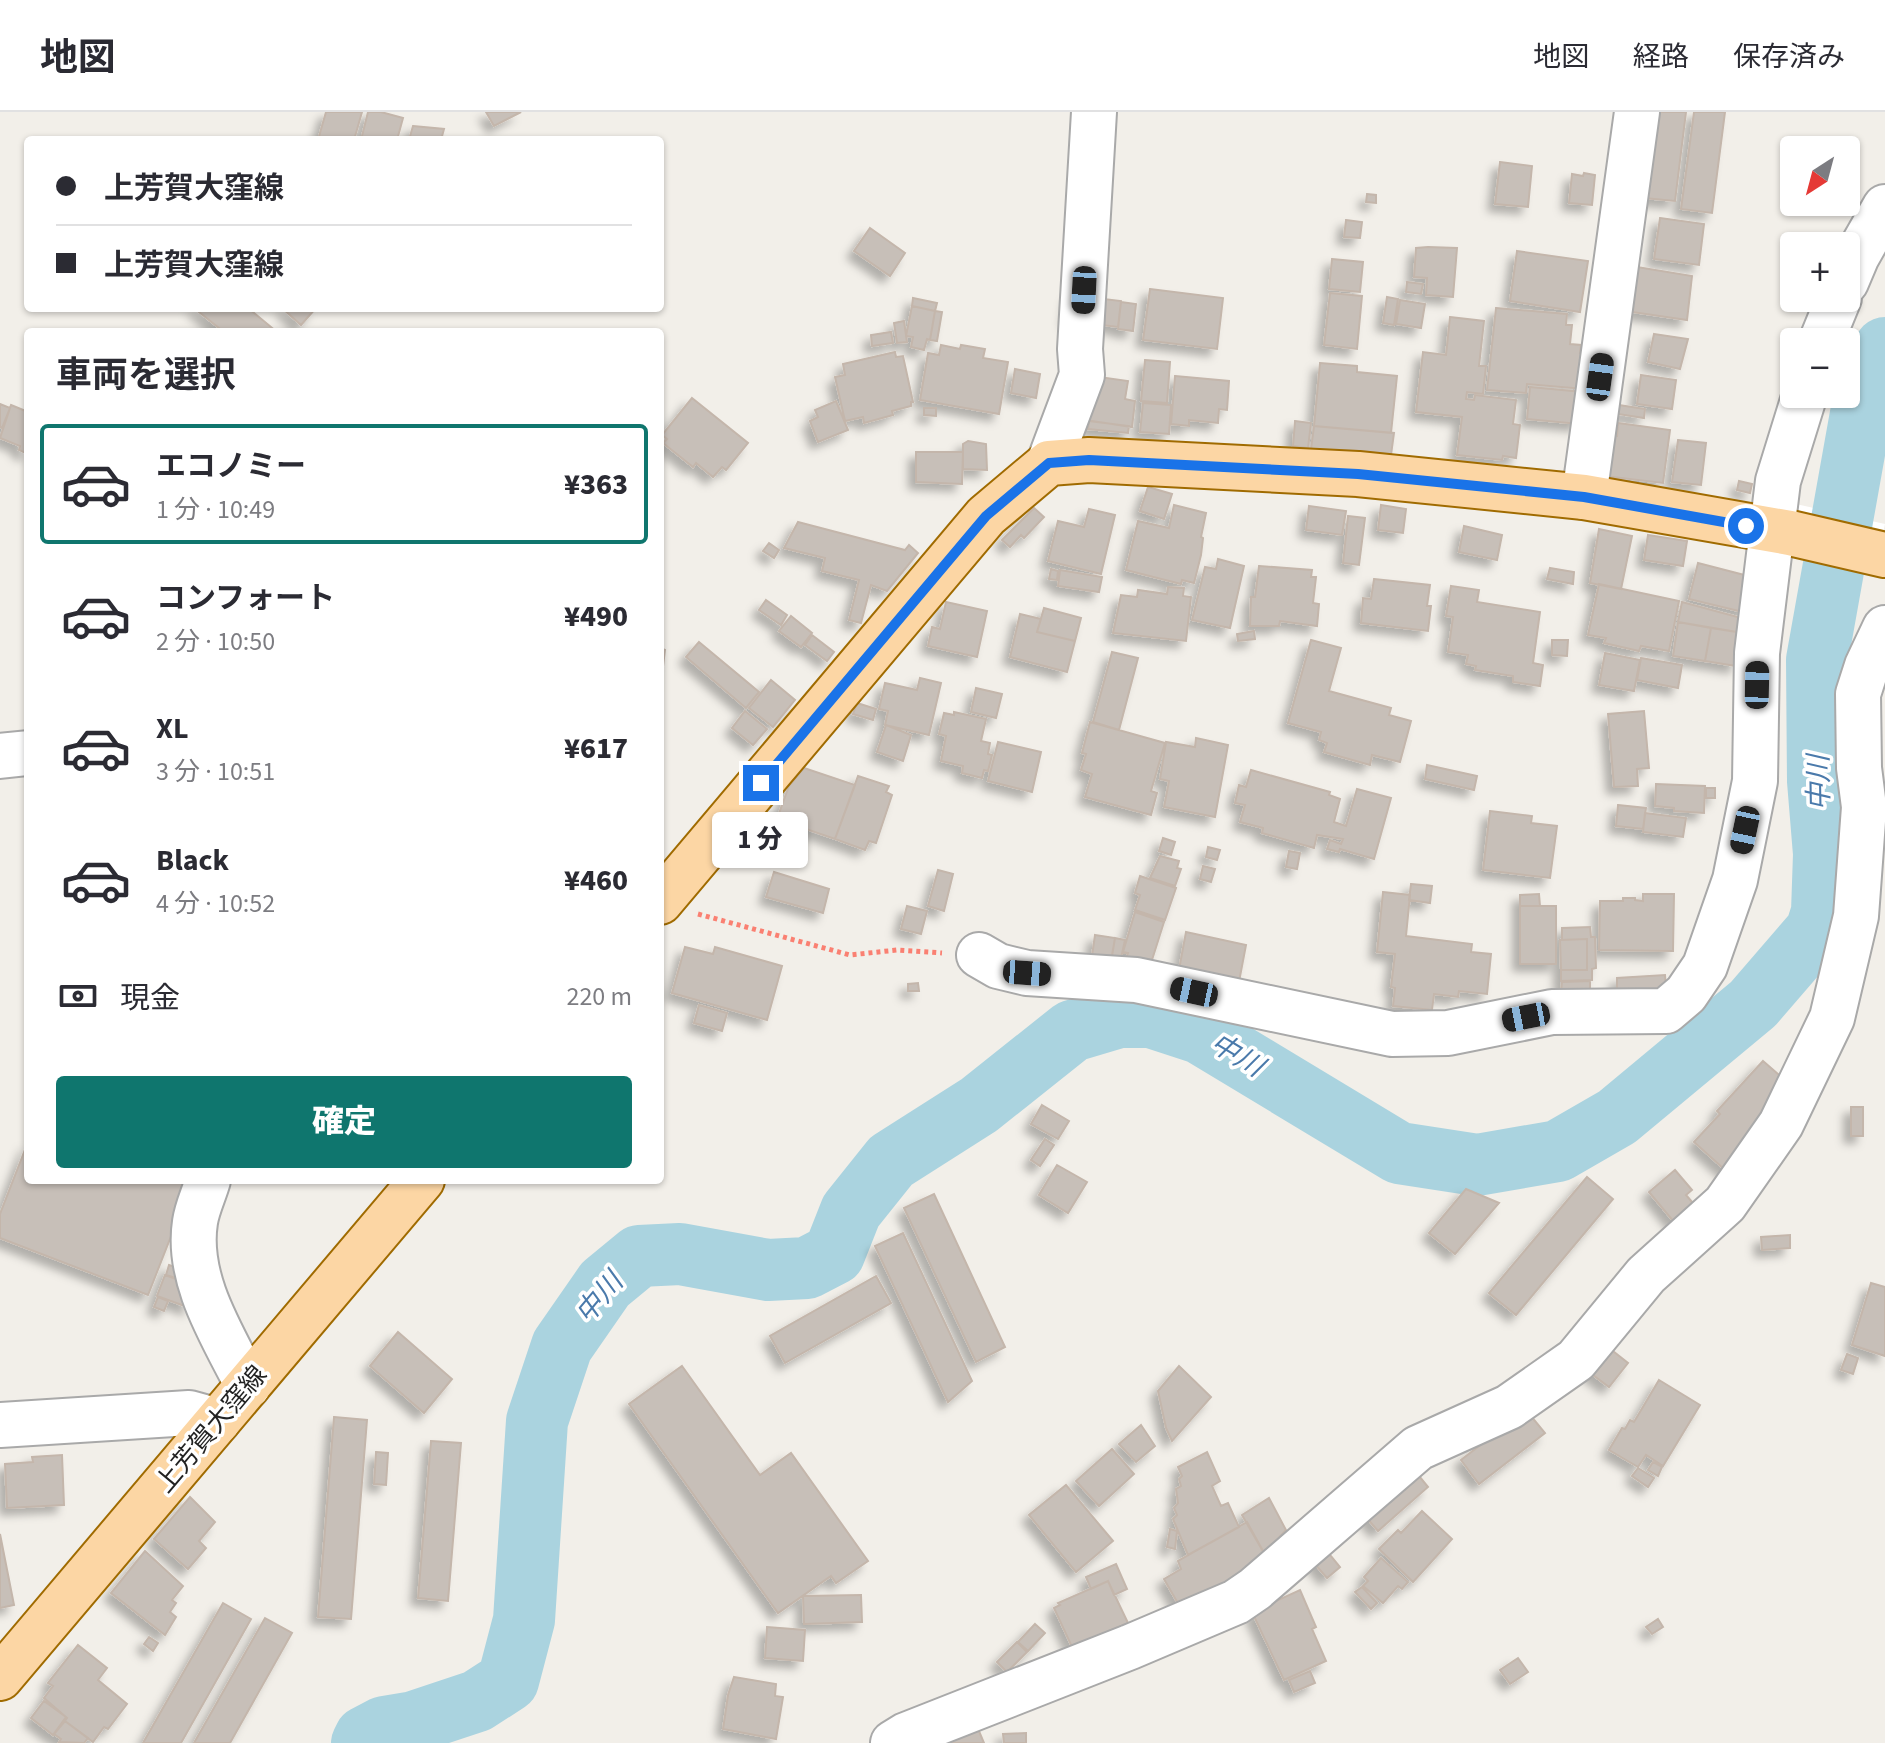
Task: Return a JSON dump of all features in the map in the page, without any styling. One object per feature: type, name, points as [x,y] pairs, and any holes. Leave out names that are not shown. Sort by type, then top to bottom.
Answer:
[{"type":"main road","points":[[664,897],[986,516],[1049,463],[1089,460],[1358,474],[1584,497],[1782,532],[1882,554]]},
{"type":"main road","name":"上芳賀大窪線","points":[[0,1678],[419,1184]]},
{"type":"street","points":[[1049,463],[1082,375],[1080,349],[1094,112]]},
{"type":"street","points":[[1584,497],[1637,112]]},
{"type":"street","points":[[1860,251],[1885,207]]},
{"type":"street","points":[[979,955],[998,966],[1027,973],[1136,980],[1392,1034],[1448,1033],[1552,1012],[1666,1011],[1686,994],[1705,966],[1735,880],[1755,781],[1757,653],[1782,532],[1778,481],[1801,408]]},
{"type":"street","points":[[893,1743],[906,1735],[1236,1602],[1418,1448],[1509,1407],[1576,1360],[1646,1275],[1725,1204],[1781,1124],[1832,1018],[1856,916],[1864,807],[1859,768],[1858,694],[1885,628]]},
{"type":"street","points":[[0,756],[24,753]]},
{"type":"street","points":[[207,1184],[195,1222],[195,1260],[206,1301],[248,1386]]},
{"type":"street","points":[[0,1425],[189,1413],[218,1421]]},
{"type":"path","points":[[664,902],[712,919],[850,955],[897,950],[979,955]]},
{"type":"pier","points":[[1796,504],[1885,524],[1875,571],[1786,551]]},
{"type":"building","points":[[326,112],[362,112],[355,136],[319,136]]},
{"type":"building","points":[[368,112],[403,118],[398,136],[362,136]]},
{"type":"building","points":[[486,112],[521,112],[494,126]]},
{"type":"building","points":[[1656,112],[1686,112],[1675,201],[1644,198]]},
{"type":"building","points":[[1694,112],[1725,112],[1712,213],[1681,209]]},
{"type":"building","points":[[413,126],[444,129],[442,136],[410,136]]},
{"type":"building","points":[[1500,162],[1532,166],[1528,207],[1495,204]]},
{"type":"building","points":[[1584,173],[1595,175],[1592,205],[1569,203],[1572,174],[1583,176]]},
{"type":"building","points":[[1367,194],[1376,195],[1376,203],[1366,202]]},
{"type":"building","points":[[1660,218],[1704,224],[1699,265],[1654,259]]},
{"type":"building","points":[[1346,220],[1362,222],[1360,238],[1344,237]]},
{"type":"building","points":[[870,228],[905,253],[890,276],[854,251]]},
{"type":"building","points":[[1416,248],[1457,248],[1453,297],[1426,295],[1427,278],[1414,277]]},
{"type":"building","points":[[1517,251],[1588,261],[1580,312],[1510,301]]},
{"type":"building","points":[[1332,259],[1363,262],[1360,292],[1329,289]]},
{"type":"building","points":[[1637,267],[1692,276],[1687,320],[1632,312]]},
{"type":"building","points":[[1407,282],[1423,284],[1421,294],[1406,292]]},
{"type":"building","points":[[1150,289],[1223,298],[1217,349],[1143,340]]},
{"type":"building","points":[[1330,293],[1362,296],[1357,349],[1324,345]]},
{"type":"building","points":[[1071,295],[1121,301],[1118,327],[1068,321]]},
{"type":"building","points":[[1387,297],[1398,299],[1394,325],[1383,323]]},
{"type":"building","points":[[913,298],[937,303],[935,311],[912,306]]},
{"type":"building","points":[[1400,300],[1425,304],[1421,328],[1396,324]]},
{"type":"building","points":[[1121,302],[1136,304],[1133,331],[1118,329]]},
{"type":"building","points":[[912,306],[935,311],[930,340],[927,339],[924,350],[911,347],[913,337],[906,336]]},
{"type":"building","points":[[1496,308],[1567,314],[1566,325],[1572,325],[1570,344],[1581,345],[1584,389],[1527,384],[1526,393],[1487,390]]},
{"type":"building","points":[[935,311],[942,312],[937,341],[930,340]]},
{"type":"building","points":[[199,312],[253,312],[272,328],[219,328]]},
{"type":"building","points":[[286,312],[312,312],[301,325]]},
{"type":"building","points":[[1450,317],[1484,321],[1479,366],[1486,366],[1483,394],[1467,392],[1466,399],[1474,400],[1475,395],[1516,400],[1513,424],[1520,425],[1516,458],[1503,456],[1502,460],[1457,455],[1462,417],[1416,412],[1423,352],[1446,355]]},
{"type":"building","points":[[904,321],[907,342],[897,343],[894,323]]},
{"type":"building","points":[[891,332],[893,343],[872,346],[871,335]]},
{"type":"building","points":[[1654,334],[1688,339],[1680,369],[1648,362]]},
{"type":"building","points":[[941,345],[985,349],[983,358],[1008,362],[999,414],[920,400],[928,353],[939,355]]},
{"type":"building","points":[[895,352],[896,357],[903,356],[913,402],[911,406],[864,423],[863,417],[845,421],[835,377],[845,375],[843,364]]},
{"type":"building","points":[[1145,360],[1170,362],[1167,403],[1141,401]]},
{"type":"building","points":[[1320,363],[1357,366],[1357,372],[1397,376],[1391,433],[1314,426]]},
{"type":"building","points":[[1015,369],[1040,374],[1036,398],[1011,393]]},
{"type":"building","points":[[1085,375],[1128,381],[1125,399],[1135,401],[1132,427],[1085,420]]},
{"type":"building","points":[[1641,375],[1676,380],[1672,409],[1637,404]]},
{"type":"building","points":[[1175,376],[1229,381],[1227,410],[1219,409],[1218,423],[1189,420],[1189,426],[1171,424]]},
{"type":"building","points":[[1530,387],[1583,392],[1579,424],[1527,419]]},
{"type":"building","points":[[692,398],[748,443],[726,470],[722,467],[713,477],[696,463],[693,467],[664,444],[667,439],[664,433]]},
{"type":"building","points":[[836,401],[848,430],[818,442],[810,421],[818,417],[815,410]]},
{"type":"building","points":[[1143,403],[1171,405],[1169,434],[1140,432]]},
{"type":"building","points":[[0,404],[10,408],[2,428],[0,427]]},
{"type":"building","points":[[11,405],[24,410],[24,452],[19,450],[20,446],[0,438]]},
{"type":"building","points":[[1619,405],[1645,409],[1644,418],[1618,414]]},
{"type":"building","points":[[924,408],[936,408],[936,416],[924,415]]},
{"type":"building","points":[[1089,421],[1129,426],[1128,433],[1088,429]]},
{"type":"building","points":[[1295,421],[1311,423],[1308,448],[1293,446]]},
{"type":"building","points":[[1618,423],[1670,430],[1663,483],[1604,476],[1609,436],[1617,436]]},
{"type":"building","points":[[1314,426],[1394,433],[1391,455],[1311,449]]},
{"type":"building","points":[[1678,440],[1706,443],[1701,485],[1672,482]]},
{"type":"building","points":[[968,441],[986,444],[987,470],[963,469],[963,444]]},
{"type":"building","points":[[916,452],[963,452],[962,484],[916,482]]},
{"type":"building","points":[[1739,481],[1752,484],[1750,493],[1737,490]]},
{"type":"building","points":[[1148,487],[1172,494],[1164,519],[1140,511]]},
{"type":"building","points":[[1174,505],[1206,513],[1194,583],[1182,580],[1181,584],[1126,570],[1138,521],[1169,528]]},
{"type":"building","points":[[1381,505],[1406,509],[1403,533],[1378,530]]},
{"type":"building","points":[[1309,506],[1346,511],[1342,535],[1306,530]]},
{"type":"building","points":[[1034,508],[1044,517],[1024,538],[1021,535],[1010,547],[1002,540]]},
{"type":"building","points":[[1089,509],[1115,515],[1101,574],[1048,561],[1058,521],[1084,527]]},
{"type":"building","points":[[1348,516],[1365,518],[1359,565],[1343,563]]},
{"type":"building","points":[[798,522],[905,550],[909,545],[918,553],[887,591],[871,585],[861,623],[849,620],[859,580],[822,571],[825,558],[784,548]]},
{"type":"building","points":[[1464,526],[1502,535],[1497,560],[1459,552]]},
{"type":"building","points":[[1599,529],[1632,536],[1621,589],[1590,583]]},
{"type":"building","points":[[1648,535],[1687,541],[1683,566],[1644,560]]},
{"type":"building","points":[[769,543],[779,550],[774,558],[763,551]]},
{"type":"building","points":[[1218,559],[1244,566],[1230,628],[1192,620],[1205,567],[1216,569]]},
{"type":"building","points":[[1698,563],[1756,578],[1747,613],[1689,599]]},
{"type":"building","points":[[1259,566],[1312,570],[1311,577],[1316,577],[1313,603],[1319,604],[1317,626],[1280,621],[1279,626],[1250,626],[1251,597],[1255,597]]},
{"type":"building","points":[[1550,568],[1574,572],[1573,584],[1547,579]]},
{"type":"building","points":[[1051,569],[1058,571],[1057,580],[1049,579]]},
{"type":"building","points":[[1060,570],[1102,577],[1099,592],[1058,586]]},
{"type":"building","points":[[1374,579],[1430,585],[1428,631],[1361,623],[1363,598],[1371,599]]},
{"type":"building","points":[[1599,584],[1679,601],[1669,651],[1641,646],[1639,651],[1604,643],[1606,638],[1588,635]]},
{"type":"building","points":[[1451,586],[1479,590],[1477,602],[1540,612],[1533,663],[1543,665],[1540,686],[1513,682],[1513,676],[1475,670],[1476,666],[1466,664],[1468,655],[1448,652],[1453,617],[1446,616]]},
{"type":"building","points":[[1168,587],[1184,588],[1183,596],[1191,597],[1186,641],[1113,633],[1121,595],[1137,597],[1138,590],[1167,594]]},
{"type":"building","points":[[766,600],[787,615],[781,625],[759,610]]},
{"type":"building","points":[[946,602],[987,611],[977,657],[928,646],[932,627],[940,629]]},
{"type":"building","points":[[1682,602],[1745,619],[1743,633],[1678,622]]},
{"type":"building","points":[[1044,608],[1081,618],[1075,641],[1037,632]]},
{"type":"building","points":[[1020,614],[1041,619],[1037,632],[1075,641],[1067,672],[1010,657]]},
{"type":"building","points":[[791,616],[812,633],[801,647],[779,631]]},
{"type":"building","points":[[1678,622],[1711,628],[1705,661],[1673,656]]},
{"type":"building","points":[[1711,628],[1743,633],[1736,666],[1705,661]]},
{"type":"building","points":[[1254,631],[1255,639],[1238,641],[1237,634]]},
{"type":"building","points":[[812,635],[834,652],[827,661],[805,645]]},
{"type":"building","points":[[1311,640],[1341,648],[1329,691],[1391,708],[1389,715],[1411,721],[1400,762],[1372,755],[1370,765],[1324,752],[1327,743],[1319,740],[1321,732],[1288,723]]},
{"type":"building","points":[[1552,640],[1568,640],[1567,656],[1552,655]]},
{"type":"building","points":[[699,642],[759,692],[746,708],[686,657]]},
{"type":"building","points":[[1112,652],[1138,658],[1119,730],[1093,722]]},
{"type":"building","points":[[1605,653],[1640,660],[1634,691],[1599,685]]},
{"type":"building","points":[[1641,658],[1682,665],[1678,688],[1637,680]]},
{"type":"building","points":[[920,678],[941,683],[929,735],[885,725],[888,711],[879,709],[885,683],[917,690]]},
{"type":"building","points":[[771,680],[795,700],[773,727],[749,708]]},
{"type":"building","points":[[976,688],[1002,694],[996,718],[971,712]]},
{"type":"building","points":[[857,703],[876,709],[873,720],[853,714]]},
{"type":"building","points":[[745,711],[767,729],[753,745],[732,728]]},
{"type":"building","points":[[1644,711],[1649,768],[1637,769],[1638,786],[1614,787],[1608,714]]},
{"type":"building","points":[[954,712],[986,719],[981,741],[990,743],[988,754],[992,755],[988,771],[984,770],[982,778],[962,773],[963,766],[941,761],[946,736],[939,734],[944,713],[954,715]]},
{"type":"building","points":[[1090,722],[1165,743],[1151,791],[1157,793],[1151,815],[1085,797],[1092,774],[1081,770],[1086,754],[1082,753]]},
{"type":"building","points":[[886,725],[911,735],[903,761],[877,752]]},
{"type":"building","points":[[1196,738],[1228,745],[1215,817],[1164,807],[1169,781],[1160,779],[1166,742],[1195,747]]},
{"type":"building","points":[[998,742],[1041,752],[1032,792],[988,781]]},
{"type":"building","points":[[1427,765],[1477,776],[1474,790],[1425,779]]},
{"type":"building","points":[[804,768],[855,785],[835,839],[777,819],[789,786]]},
{"type":"building","points":[[1251,770],[1330,792],[1329,795],[1340,799],[1334,822],[1346,826],[1357,789],[1391,798],[1374,859],[1340,849],[1339,852],[1327,849],[1330,840],[1341,844],[1343,839],[1317,835],[1314,848],[1262,833],[1263,828],[1240,822],[1245,805],[1235,803],[1239,785],[1246,787]]},
{"type":"building","points":[[858,776],[889,786],[886,792],[892,795],[876,843],[869,841],[865,850],[835,839]]},
{"type":"building","points":[[1656,784],[1705,786],[1704,813],[1655,806]]},
{"type":"building","points":[[1706,788],[1715,788],[1715,798],[1706,798]]},
{"type":"building","points":[[1618,805],[1646,808],[1643,829],[1616,826]]},
{"type":"building","points":[[1490,811],[1532,816],[1531,823],[1557,826],[1550,878],[1483,870]]},
{"type":"building","points":[[1645,813],[1686,818],[1683,837],[1643,832]]},
{"type":"building","points":[[1163,838],[1175,842],[1171,855],[1159,851]]},
{"type":"building","points":[[1208,847],[1220,850],[1217,860],[1206,857]]},
{"type":"building","points":[[1289,851],[1300,853],[1297,869],[1286,867]]},
{"type":"building","points":[[1160,856],[1179,861],[1177,868],[1181,869],[1175,886],[1150,878]]},
{"type":"building","points":[[1203,866],[1215,869],[1211,882],[1200,879]]},
{"type":"building","points":[[938,870],[953,874],[944,911],[928,906]]},
{"type":"building","points":[[774,872],[829,889],[823,913],[766,897]]},
{"type":"building","points":[[1140,876],[1176,888],[1165,920],[1135,910],[1140,895],[1135,893]]},
{"type":"building","points":[[1411,884],[1432,886],[1430,903],[1409,900]]},
{"type":"building","points":[[1383,892],[1410,895],[1406,936],[1472,944],[1471,952],[1491,954],[1487,994],[1459,991],[1458,997],[1434,994],[1432,1010],[1393,1006],[1395,988],[1391,987],[1395,954],[1377,952]]},
{"type":"building","points":[[1539,894],[1540,906],[1520,906],[1520,895]]},
{"type":"building","points":[[1643,894],[1674,894],[1673,951],[1599,950],[1600,901],[1635,898],[1643,901]]},
{"type":"building","points":[[907,906],[927,911],[921,934],[901,929]]},
{"type":"building","points":[[1520,906],[1556,906],[1556,964],[1520,964]]},
{"type":"building","points":[[1135,912],[1164,922],[1152,960],[1145,959],[1143,966],[1125,961],[1128,953],[1123,952]]},
{"type":"building","points":[[1590,927],[1591,937],[1595,937],[1596,968],[1592,969],[1592,980],[1561,981],[1561,970],[1587,970],[1587,939],[1562,940],[1562,928]]},
{"type":"building","points":[[1186,932],[1246,945],[1238,987],[1178,975]]},
{"type":"building","points":[[1095,935],[1115,938],[1110,967],[1091,963]]},
{"type":"building","points":[[1115,938],[1125,940],[1120,963],[1111,962]]},
{"type":"building","points":[[1587,939],[1587,970],[1561,970],[1560,940]]},
{"type":"building","points":[[685,947],[713,954],[715,947],[782,966],[767,1020],[672,993]]},
{"type":"building","points":[[1665,975],[1666,988],[1662,992],[1617,992],[1617,978]]},
{"type":"building","points":[[1590,981],[1590,991],[1561,992],[1562,982]]},
{"type":"building","points":[[918,983],[919,991],[908,991],[908,984]]},
{"type":"building","points":[[699,1005],[727,1013],[722,1031],[694,1023]]},
{"type":"building","points":[[1763,1061],[1794,1088],[1735,1179],[1694,1142],[1720,1114],[1717,1111]]},
{"type":"building","points":[[1042,1105],[1069,1121],[1058,1139],[1031,1124]]},
{"type":"building","points":[[1851,1107],[1863,1107],[1863,1136],[1851,1136]]},
{"type":"building","points":[[1045,1139],[1054,1145],[1040,1166],[1031,1160]]},
{"type":"building","points":[[24,1152],[24,1184],[191,1184],[148,1295],[0,1238],[0,1214]]},
{"type":"building","points":[[1057,1165],[1087,1182],[1068,1213],[1039,1195]]},
{"type":"building","points":[[1675,1170],[1692,1190],[1686,1195],[1699,1210],[1679,1228],[1649,1192]]},
{"type":"building","points":[[1587,1177],[1613,1199],[1516,1315],[1489,1293]]},
{"type":"building","points":[[1466,1189],[1499,1203],[1455,1254],[1429,1233]]},
{"type":"building","points":[[934,1194],[1005,1347],[976,1362],[904,1208]]},
{"type":"building","points":[[903,1233],[972,1381],[948,1402],[875,1246]]},
{"type":"building","points":[[1790,1235],[1790,1248],[1762,1250],[1761,1237]]},
{"type":"building","points":[[169,1265],[186,1271],[182,1280],[166,1275]]},
{"type":"building","points":[[165,1275],[190,1284],[190,1308],[157,1296]]},
{"type":"building","points":[[876,1276],[891,1303],[785,1363],[770,1336]]},
{"type":"building","points":[[1871,1283],[1885,1287],[1885,1356],[1852,1345]]},
{"type":"building","points":[[158,1297],[168,1301],[164,1311],[154,1307]]},
{"type":"building","points":[[398,1332],[452,1379],[424,1413],[370,1366]]},
{"type":"building","points":[[1604,1344],[1628,1363],[1609,1387],[1585,1369]]},
{"type":"building","points":[[1847,1354],[1858,1358],[1853,1374],[1841,1370]]},
{"type":"building","points":[[682,1366],[760,1475],[791,1453],[868,1561],[836,1583],[831,1576],[778,1613],[629,1404]]},
{"type":"building","points":[[1179,1366],[1211,1397],[1172,1441],[1158,1391]]},
{"type":"building","points":[[1659,1380],[1700,1405],[1663,1466],[1646,1455],[1638,1467],[1609,1450],[1622,1428],[1625,1429],[1630,1420],[1634,1422]]},
{"type":"building","points":[[1526,1410],[1545,1433],[1479,1484],[1461,1460]]},
{"type":"building","points":[[334,1417],[367,1420],[351,1619],[318,1617]]},
{"type":"building","points":[[1141,1425],[1155,1446],[1136,1462],[1119,1444]]},
{"type":"building","points":[[431,1441],[461,1443],[448,1601],[418,1598]]},
{"type":"building","points":[[1112,1449],[1134,1474],[1099,1506],[1076,1481]]},
{"type":"building","points":[[376,1452],[388,1453],[386,1485],[374,1484]]},
{"type":"building","points":[[1207,1452],[1220,1481],[1212,1486],[1221,1506],[1228,1503],[1239,1527],[1188,1555],[1173,1519],[1177,1515],[1174,1508],[1178,1503],[1176,1489],[1181,1486],[1179,1479],[1182,1476],[1178,1467]]},
{"type":"building","points":[[62,1455],[64,1505],[7,1508],[5,1464],[33,1462],[32,1457]]},
{"type":"building","points":[[1653,1462],[1662,1467],[1658,1476],[1648,1470]]},
{"type":"building","points":[[1410,1465],[1428,1487],[1378,1531],[1360,1510]]},
{"type":"building","points":[[1638,1468],[1654,1478],[1648,1487],[1632,1476]]},
{"type":"building","points":[[1066,1485],[1113,1541],[1076,1572],[1029,1515]]},
{"type":"building","points":[[190,1497],[215,1522],[199,1541],[206,1548],[188,1569],[154,1539]]},
{"type":"building","points":[[1269,1498],[1286,1530],[1273,1544],[1268,1560],[1242,1515]]},
{"type":"building","points":[[1422,1511],[1452,1539],[1413,1582],[1379,1549],[1398,1530],[1401,1533]]},
{"type":"building","points":[[1247,1522],[1268,1560],[1183,1612],[1164,1579],[1181,1569],[1178,1561]]},
{"type":"building","points":[[1170,1529],[1177,1531],[1175,1549],[1167,1547]]},
{"type":"building","points":[[0,1534],[14,1605],[0,1608]]},
{"type":"building","points":[[1321,1544],[1340,1567],[1327,1578],[1307,1555]]},
{"type":"building","points":[[145,1551],[183,1586],[172,1600],[176,1603],[170,1612],[176,1617],[165,1635],[111,1593]]},
{"type":"building","points":[[1381,1558],[1408,1582],[1402,1589],[1398,1586],[1383,1603],[1363,1586],[1368,1581],[1364,1577]]},
{"type":"building","points":[[1116,1564],[1127,1589],[1114,1595],[1108,1581],[1091,1589],[1086,1577]]},
{"type":"building","points":[[1108,1581],[1128,1623],[1072,1647],[1054,1608],[1060,1605],[1058,1603]]},
{"type":"building","points":[[1362,1587],[1377,1603],[1371,1609],[1355,1592]]},
{"type":"building","points":[[1300,1590],[1326,1661],[1284,1680],[1252,1612]]},
{"type":"building","points":[[861,1595],[862,1622],[804,1624],[803,1596]]},
{"type":"building","points":[[223,1603],[251,1619],[181,1743],[143,1743]]},
{"type":"building","points":[[265,1618],[292,1633],[230,1743],[194,1743]]},
{"type":"building","points":[[1658,1619],[1663,1627],[1652,1634],[1646,1627]]},
{"type":"building","points":[[1035,1624],[1045,1633],[1028,1651],[1018,1642]]},
{"type":"building","points":[[767,1627],[805,1630],[803,1661],[765,1658]]},
{"type":"building","points":[[149,1637],[158,1643],[153,1651],[144,1644]]},
{"type":"building","points":[[1017,1642],[1027,1652],[1007,1672],[997,1662]]},
{"type":"building","points":[[78,1645],[107,1668],[98,1680],[127,1704],[108,1729],[104,1727],[93,1742],[65,1721],[67,1718],[44,1698],[53,1686],[48,1683]]},
{"type":"building","points":[[1518,1658],[1528,1672],[1510,1684],[1500,1670]]},
{"type":"building","points":[[1310,1671],[1315,1683],[1294,1692],[1289,1680]]},
{"type":"building","points":[[734,1677],[776,1684],[775,1696],[783,1697],[776,1739],[723,1729]]},
{"type":"building","points":[[44,1701],[66,1717],[53,1735],[31,1718]]},
{"type":"building","points":[[65,1721],[88,1738],[84,1743],[59,1742],[61,1739],[54,1734]]},
{"type":"building","points":[[976,1724],[984,1743],[926,1743]]},
{"type":"building","points":[[1026,1733],[1026,1743],[1004,1743],[1003,1734]]},
{"type":"waterway","name":"中川","points":[[362,1743],[365,1737],[384,1727],[414,1722],[477,1701],[508,1681],[524,1620],[537,1421],[562,1346],[605,1284],[639,1256],[680,1254],[768,1270],[807,1268],[834,1254],[851,1211],[891,1161],[979,1105],[1072,1031],[1119,1017],[1151,1017],[1200,1033],[1399,1153],[1477,1165],[1558,1151],[1617,1117],[1753,1004],[1816,931],[1822,912],[1824,854],[1818,781],[1817,660],[1864,397],[1885,348]]},
{"type":"route","points":[[761,783],[986,516],[1049,463],[1089,460],[1358,474],[1584,497],[1746,526]]}]
